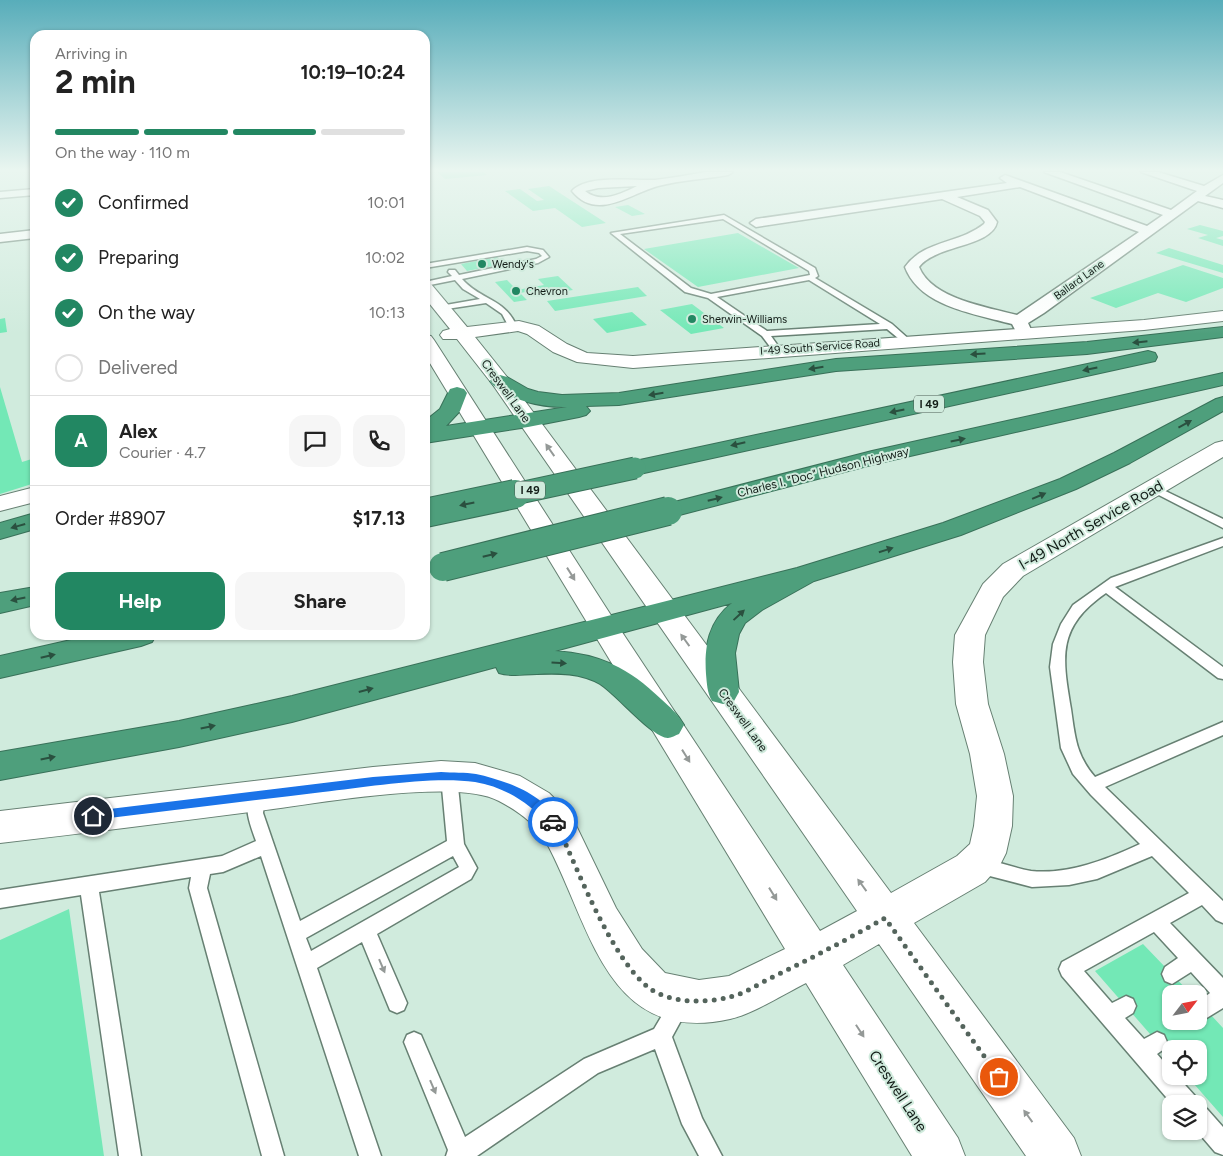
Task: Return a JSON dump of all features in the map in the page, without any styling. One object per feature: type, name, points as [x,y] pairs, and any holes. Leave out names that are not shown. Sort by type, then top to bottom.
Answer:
[{"type":"highway","points":[[500,381],[521,394],[538,398],[562,401],[620,399],[836,365],[1087,348],[1223,332]]},
{"type":"highway","name":"I 49","points":[[430,511],[1223,341]]},
{"type":"highway","name":"Charles I. \"Doc\" Hudson Highway","points":[[434,569],[872,458],[1223,379]]},
{"type":"highway","points":[[430,426],[446,417],[453,408],[457,393]]},
{"type":"highway","points":[[430,435],[528,421],[605,405],[620,399]]},
{"type":"highway","points":[[0,766],[178,734],[292,709],[804,575],[952,530],[1021,504],[1122,458],[1223,403]]},
{"type":"highway","points":[[0,531],[30,522]]},
{"type":"highway","points":[[723,692],[720,653],[724,633],[735,616],[752,603],[804,575]]},
{"type":"highway","points":[[0,603],[30,597]]},
{"type":"highway","points":[[0,667],[118,640]]},
{"type":"highway","points":[[407,680],[536,661],[571,664],[600,671],[621,682],[667,725]]},
{"type":"street","points":[[990,226],[980,233],[932,251],[920,258],[915,262],[913,272],[916,278],[930,290],[1022,327]]},
{"type":"street","points":[[1134,226],[1148,231]]},
{"type":"street","name":"Ballard Lane","points":[[1022,327],[1038,310],[1155,226]]},
{"type":"street","points":[[0,238],[30,235]]},
{"type":"street","name":"I-49 South Service Road","points":[[430,324],[440,295],[513,327],[533,330],[560,348],[584,358],[632,362],[907,342],[1022,327],[1167,324],[1223,316]]},
{"type":"street","name":"Creswell Lane","points":[[440,295],[528,421],[1056,1156]]},
{"type":"street","name":"Creswell Lane","points":[[430,347],[604,627],[940,1156]]},
{"type":"street","name":"I-49 North Service Road","points":[[0,827],[373,782],[449,777],[475,778],[507,787],[536,804],[558,827],[602,922],[627,964],[650,988],[669,997],[699,1002],[732,997],[813,958],[971,869],[976,864],[986,852],[994,826],[995,796],[972,704],[968,662],[970,635],[984,604],[993,591],[1013,570],[1223,448]]},
{"type":"street","points":[[0,504],[30,495]]},
{"type":"lane","points":[[662,226],[614,233],[688,290],[711,296],[765,334],[777,350]]},
{"type":"lane","points":[[711,296],[814,276],[812,270],[739,226]]},
{"type":"lane","points":[[440,295],[457,277],[538,261],[546,257],[545,254],[541,251],[527,248],[440,295]]},
{"type":"lane","points":[[430,276],[440,295]]},
{"type":"lane","points":[[440,295],[457,277]]},
{"type":"lane","points":[[457,277],[467,288],[507,312],[513,327]]},
{"type":"lane","points":[[810,278],[889,326],[907,342]]},
{"type":"lane","points":[[440,295],[489,300]]},
{"type":"lane","points":[[765,334],[889,326]]},
{"type":"lane","points":[[1153,488],[1221,521]]},
{"type":"lane","points":[[1223,542],[1133,574],[1106,587],[1078,608],[1068,624],[1060,644],[1057,667],[1069,748],[1079,769],[1093,786],[1223,914]]},
{"type":"lane","points":[[1106,587],[1223,674]]},
{"type":"lane","points":[[1093,786],[1223,728]]},
{"type":"lane","points":[[306,964],[465,874],[468,868],[456,845],[449,777]]},
{"type":"lane","points":[[257,796],[255,813],[370,1156]]},
{"type":"lane","points":[[295,934],[456,845]]},
{"type":"lane","points":[[0,899],[223,864],[266,846]]},
{"type":"lane","points":[[976,864],[1032,878],[1069,877],[1097,872],[1154,846]]},
{"type":"lane","points":[[202,868],[198,888],[273,1156]]},
{"type":"lane","points":[[92,885],[90,895],[130,1156]]},
{"type":"lane","points":[[1181,1095],[1150,1047],[1118,1011],[1068,970],[1203,895]]},
{"type":"lane","points":[[1156,921],[1223,992]]},
{"type":"lane","points":[[366,930],[397,1002]]},
{"type":"lane","points":[[1172,974],[1192,959]]},
{"type":"lane","points":[[1208,1006],[1223,996]]},
{"type":"lane","points":[[414,1042],[459,1155],[591,1066],[661,1036],[682,999]]},
{"type":"lane","points":[[661,1036],[693,1124],[711,1156]]},
{"type":"building","points":[[1204,226],[1223,231],[1223,236],[1216,238],[1223,240],[1223,246],[1198,238],[1208,235],[1187,229]]},
{"type":"building","points":[[738,233],[799,268],[698,287],[644,249]]},
{"type":"building","points":[[1169,248],[1223,265],[1223,273],[1156,253]]},
{"type":"building","name":"Wendy's","points":[[497,257],[504,264],[467,271],[461,264]]},
{"type":"building","points":[[1183,265],[1223,278],[1223,288],[1186,302],[1158,293],[1116,308],[1090,298]]},
{"type":"building","points":[[558,276],[573,290],[553,293],[548,288],[520,293],[527,300],[514,302],[495,282],[507,280],[517,290],[544,285],[538,279]]},
{"type":"building","points":[[638,287],[647,296],[555,311],[547,301]]},
{"type":"building","name":"Sherwin-Williams","points":[[692,304],[724,328],[691,334],[660,310]]},
{"type":"building","points":[[632,312],[647,325],[607,333],[593,319]]},
{"type":"building","points":[[5,318],[7,332],[0,333],[0,319]]},
{"type":"building","points":[[0,387],[22,462],[30,460],[30,485],[0,494]]},
{"type":"building","points":[[69,909],[104,1156],[0,1156],[0,940]]},
{"type":"building","points":[[1143,944],[1182,985],[1162,985],[1162,1030],[1208,1030],[1208,1012],[1223,1028],[1223,1117],[1207,1099],[1207,1095],[1204,1095],[1195,1085],[1207,1085],[1207,1040],[1162,1040],[1162,1048],[1095,971]]},
{"type":"way so far","points":[[553,822],[558,827],[602,922],[627,964],[650,988],[669,997],[699,1002],[732,997],[813,958],[885,918],[999,1077]]},
{"type":"place","name":"Wendy's","points":[[482,264]]},
{"type":"place","name":"Chevron","points":[[516,291]]},
{"type":"place","name":"Sherwin-Williams","points":[[692,319]]},
{"type":"route","points":[[93,816],[373,782],[441,776],[475,778],[507,787],[536,804],[553,822]]}]
